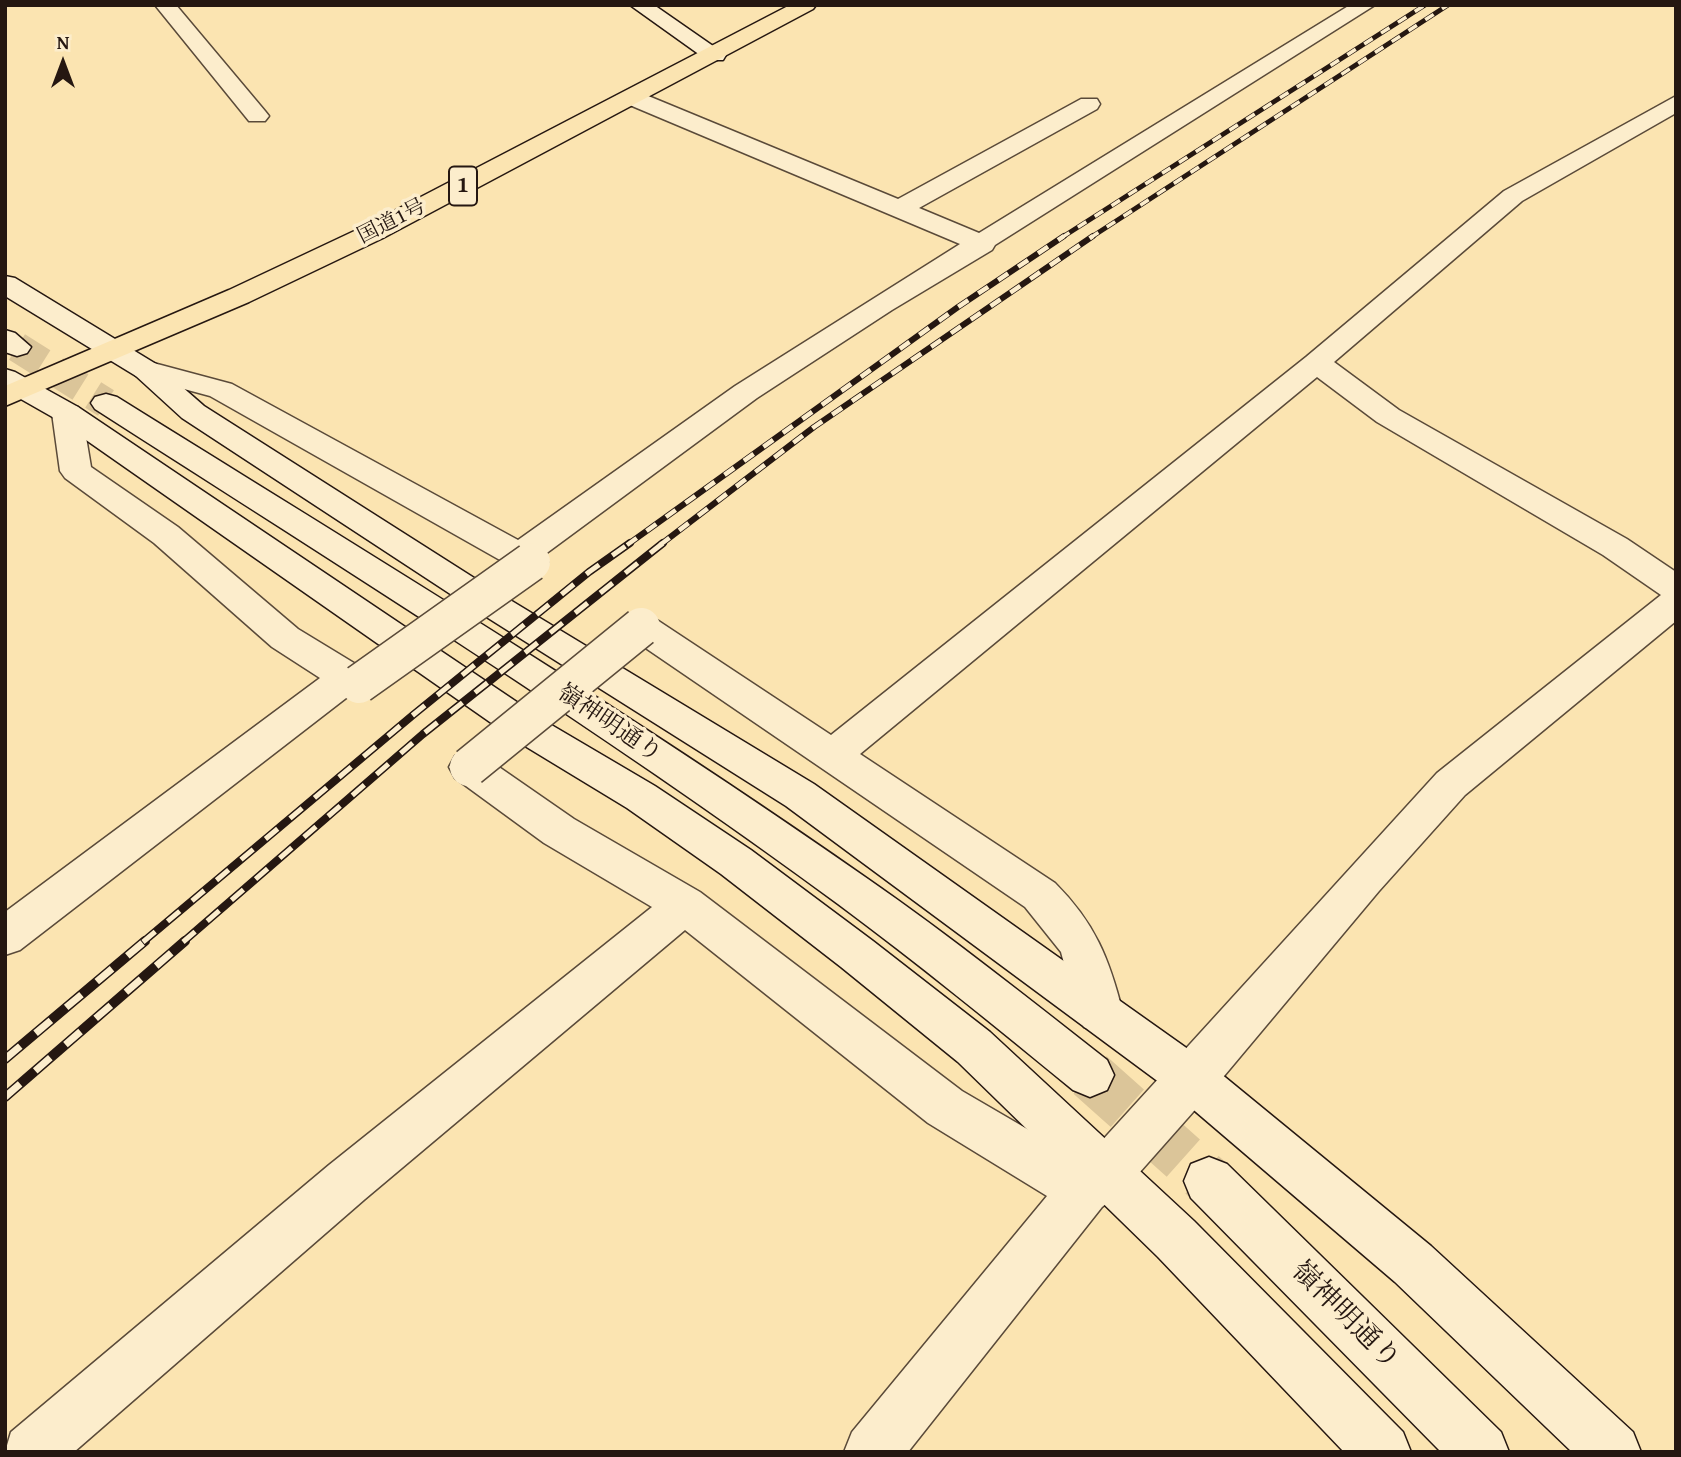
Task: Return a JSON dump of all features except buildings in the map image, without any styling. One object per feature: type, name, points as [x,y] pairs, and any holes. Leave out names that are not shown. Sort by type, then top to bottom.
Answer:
[{"type":"highway","name":"国道1号","points":[[11,388],[129,360],[633,99],[806,5]]},
{"type":"street","points":[[165,5],[257,116]]},
{"type":"street","points":[[640,5],[715,55]]},
{"type":"street","points":[[5,937],[353,680],[525,559],[746,392],[882,304],[983,244],[1365,5]]},
{"type":"street","points":[[633,99],[983,244]]},
{"type":"street","points":[[831,756],[1315,363],[1513,196],[1676,103]]},
{"type":"street","points":[[899,209],[1090,104]]},
{"type":"street","points":[[5,284],[129,360],[193,412],[470,591],[800,795],[1192,1079],[1413,1264],[1613,1452]]},
{"type":"street","points":[[129,360],[221,390],[525,559]]},
{"type":"street","points":[[1315,363],[1388,416],[1615,547],[1676,589]]},
{"type":"street","points":[[11,388],[87,408],[534,733],[641,797],[736,862],[974,1047],[1095,1182]]},
{"type":"street","points":[[87,408],[76,471],[166,535],[285,638],[353,680]]},
{"type":"street","name":"嶺神明通り","points":[[87,408],[609,723],[889,916],[1012,1009],[1090,1075]]},
{"type":"street","points":[[872,1452],[1095,1182],[1192,1079],[1364,879],[1451,784],[1676,602]]},
{"type":"street","points":[[1100,1013],[1085,953],[1068,923],[1040,895],[641,627],[469,767],[559,831],[685,905],[945,1107],[1095,1182],[1176,1239],[1383,1452]]},
{"type":"street","points":[[31,1452],[347,1182],[685,905]]},
{"type":"street","name":"嶺神明通り","points":[[1209,1181],[1481,1452]]},
{"type":"tunnel","points":[[17,347],[106,403]]},
{"type":"tunnel","points":[[1090,1075],[1209,1181]]},
{"type":"railway","points":[[1061,238],[1425,5]]},
{"type":"railway","points":[[1092,237],[1448,5]]},
{"type":"railway","points":[[660,545],[814,427],[1092,237]]},
{"type":"railway","points":[[627,545],[958,307],[1061,238]]},
{"type":"railway","points":[[143,942],[413,715],[589,572],[630,543]]},
{"type":"railway","points":[[183,942],[423,734],[663,543]]},
{"type":"railway","points":[[5,1059],[145,941]]},
{"type":"railway","points":[[5,1097],[185,941]]}]
